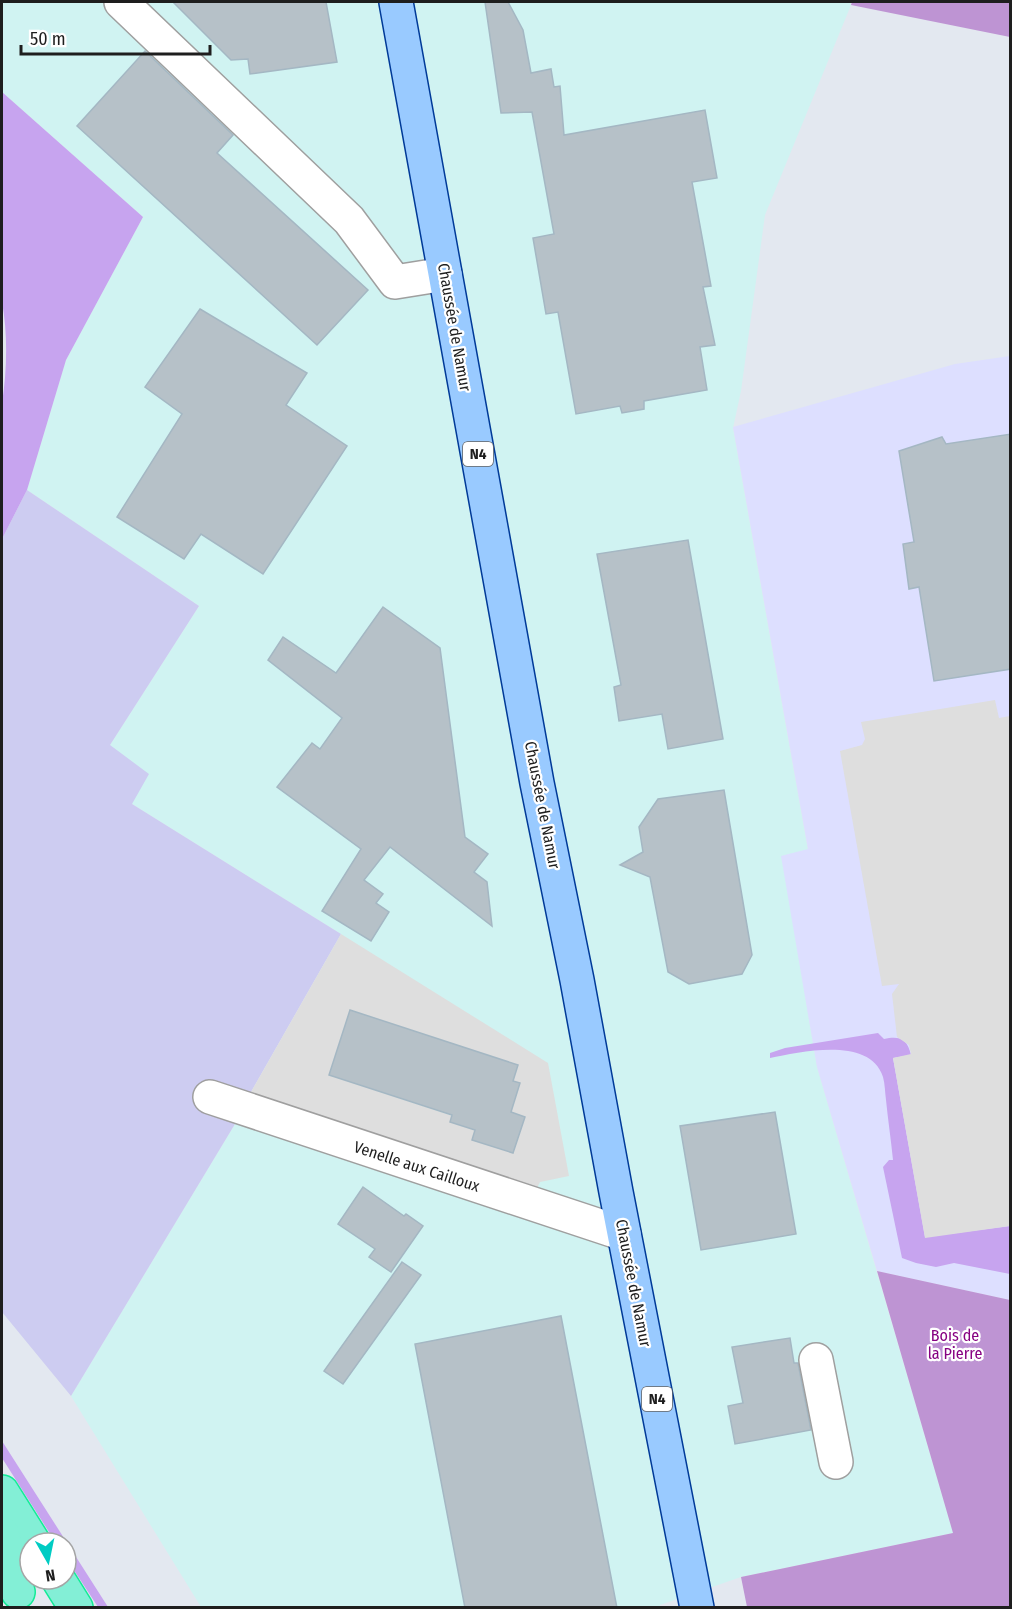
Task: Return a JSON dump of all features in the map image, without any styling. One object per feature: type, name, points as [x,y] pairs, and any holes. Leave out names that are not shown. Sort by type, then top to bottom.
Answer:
[{"type":"highway","points":[[2,1492],[26,1531]]},
{"type":"highway","points":[[2,1533],[16,1588]]},
{"type":"highway","points":[[65,1591],[76,1608]]},
{"type":"main road","name":"Chaussée de Namur","points":[[396,2],[537,783],[582,1002],[624,1234],[697,1608]]},
{"type":"street","points":[[121,2],[349,220],[395,282],[446,274]]},
{"type":"street","name":"Venelle aux Cailloux","points":[[210,1097],[624,1234]]},
{"type":"street","points":[[816,1360],[836,1462]]},
{"type":"shaded area","points":[[2,2],[850,2],[851,5],[765,215],[741,391],[733,428],[808,850],[782,856],[817,1067],[953,1533],[741,1577],[660,1605],[660,1607],[201,1607],[71,1396],[241,1114],[341,934],[132,804],[110,745],[199,606],[27,490],[66,360],[143,217],[2,92]]},
{"type":"shaded area","points":[[2,92],[143,217],[66,360],[27,490],[2,539],[2,403],[6,352],[2,302]]},
{"type":"shaded area","points":[[1010,356],[1010,1300],[877,1271],[817,1067],[781,856],[808,849],[733,427],[955,364]]},
{"type":"shaded area","points":[[27,490],[199,606],[110,745],[149,774],[132,804],[341,934],[247,1099],[241,1114],[71,1396],[2,1312],[2,539]]},
{"type":"shaded area","points":[[995,700],[999,718],[1010,716],[1010,1226],[925,1238],[893,1058],[911,1054],[909,1045],[897,1037],[892,994],[899,984],[882,986],[840,751],[862,745],[865,739],[861,722]]},
{"type":"shaded area","points":[[341,934],[548,1063],[569,1176],[540,1182],[535,1192],[247,1099]],"holes":[[[350,1010],[518,1065],[513,1081],[520,1084],[511,1112],[525,1117],[477,1124],[329,1075]]]},
{"type":"shaded area","points":[[878,1033],[884,1039],[902,1039],[911,1055],[893,1058],[925,1237],[1010,1226],[1010,1274],[954,1263],[936,1267],[902,1258],[883,1167],[889,1160],[893,1160],[884,1080],[876,1064],[850,1051],[833,1050],[770,1058],[770,1053],[785,1048]]},
{"type":"shaded area","points":[[2,1441],[59,1531],[48,1531],[2,1458]]},
{"type":"shaded area","points":[[78,1560],[108,1607],[98,1607],[78,1576]]},
{"type":"green space","points":[[852,2],[1010,2],[1010,37],[851,5]]},
{"type":"green space","name":"Bois de la Pierre","points":[[877,1271],[1010,1300],[1010,1607],[747,1607],[741,1577],[953,1533]]},
{"type":"building","points":[[173,2],[326,2],[337,62],[250,74],[248,59],[231,60]]},
{"type":"building","points":[[485,2],[508,2],[523,30],[531,73],[551,69],[554,87],[560,86],[564,135],[705,110],[717,178],[692,182],[711,286],[703,287],[715,345],[700,347],[707,390],[644,401],[644,409],[622,413],[620,406],[576,414],[558,312],[546,314],[533,238],[554,234],[532,112],[501,113]]},
{"type":"building","points":[[145,51],[233,135],[217,153],[368,290],[317,345],[77,126]]},
{"type":"building","points":[[200,309],[307,373],[286,405],[347,446],[263,574],[201,534],[184,559],[117,517],[182,414],[145,387]]},
{"type":"building","points":[[1011,434],[1011,669],[934,681],[919,587],[909,589],[903,544],[914,542],[899,451],[942,437],[946,444]]},
{"type":"building","points":[[688,540],[723,739],[668,749],[662,714],[619,721],[614,687],[621,685],[597,554]]},
{"type":"building","points":[[383,607],[440,648],[465,837],[488,854],[474,872],[487,882],[492,926],[390,847],[364,880],[383,894],[376,903],[389,912],[371,941],[322,911],[361,849],[277,787],[312,743],[320,749],[342,718],[268,660],[283,637],[336,673]]},
{"type":"building","points":[[724,790],[752,955],[742,974],[689,984],[668,972],[650,877],[620,865],[643,852],[639,827],[658,799]]},
{"type":"building","points":[[350,1010],[518,1065],[513,1081],[520,1083],[511,1112],[525,1117],[513,1153],[472,1140],[475,1130],[450,1122],[452,1115],[329,1075]]},
{"type":"building","points":[[775,1112],[796,1234],[701,1250],[680,1126]]},
{"type":"building","points":[[363,1187],[404,1216],[406,1214],[423,1226],[391,1272],[369,1257],[375,1249],[338,1224]]},
{"type":"building","points":[[402,1262],[421,1275],[343,1384],[324,1371]]},
{"type":"building","points":[[561,1316],[617,1608],[465,1608],[415,1344]]},
{"type":"building","points":[[790,1338],[794,1363],[798,1363],[811,1430],[735,1444],[728,1406],[743,1403],[732,1347]]}]
